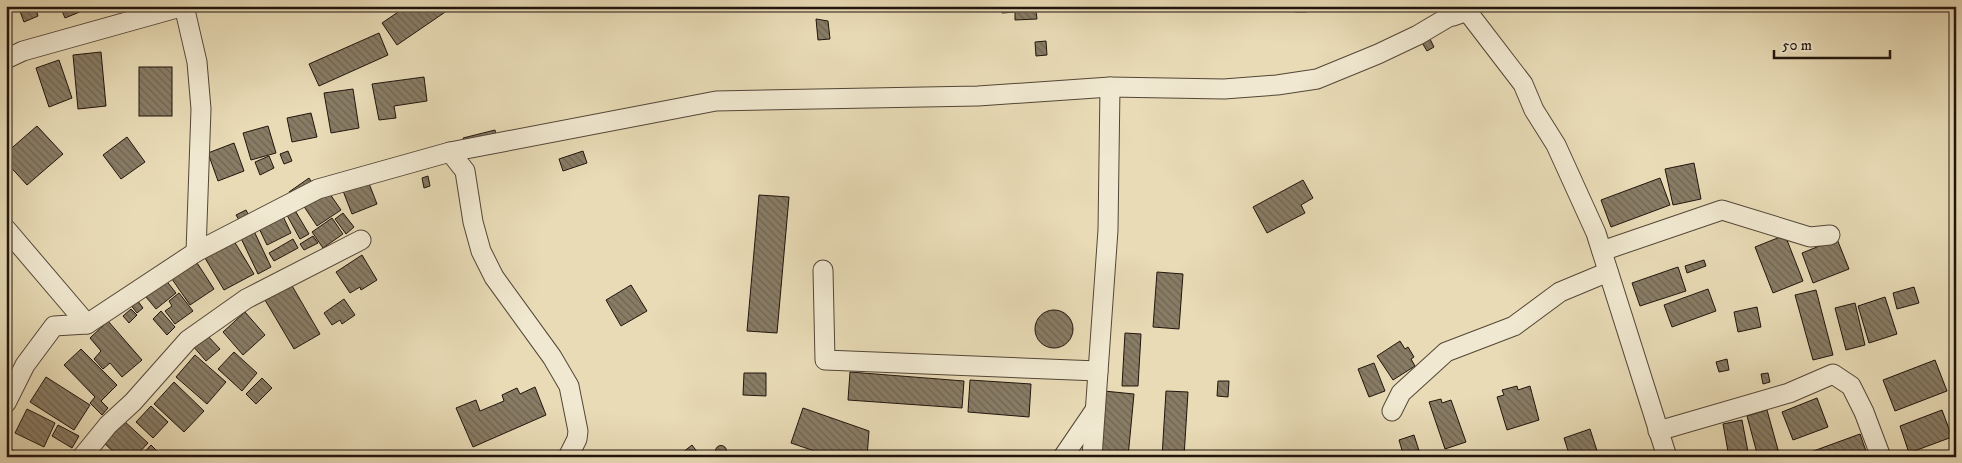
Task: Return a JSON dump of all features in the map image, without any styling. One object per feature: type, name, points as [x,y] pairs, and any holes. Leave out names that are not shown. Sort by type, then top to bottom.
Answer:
[{"type":"street","points":[[6,58],[23,51],[184,6],[197,62],[200,109],[196,252]]},
{"type":"street","points":[[6,403],[25,366],[54,326],[87,324],[196,252],[318,189],[450,152],[716,101],[978,96],[1110,87],[1224,89],[1277,85],[1317,78],[1418,36],[1460,11],[1467,12],[1523,84],[1534,110],[1556,145],[1596,233],[1658,431],[1663,456]]},
{"type":"street","points":[[1092,457],[1108,230],[1110,87]]},
{"type":"street","points":[[450,152],[465,171],[473,222],[480,251],[494,278],[547,350],[568,386],[578,431],[577,439],[568,457]]},
{"type":"street","points":[[1602,251],[1722,210],[1810,237],[1830,235]]},
{"type":"street","points":[[6,230],[87,324]]},
{"type":"street","points":[[82,457],[108,425],[133,402],[188,340],[246,299],[361,240]]},
{"type":"street","points":[[823,270],[825,360],[1098,371]]},
{"type":"street","points":[[1392,411],[1401,393],[1446,352],[1514,326],[1560,292],[1608,272]]},
{"type":"street","points":[[1658,431],[1788,393],[1833,374],[1851,386],[1864,412],[1881,457]]},
{"type":"street","points":[[1063,457],[1096,409]]},
{"type":"building","points":[[18,6],[35,6],[38,16],[24,22]]},
{"type":"building","points":[[60,6],[86,6],[87,9],[65,18]]},
{"type":"building","points":[[407,6],[454,6],[397,45],[382,23]]},
{"type":"building","points":[[1002,6],[1048,6],[1048,10],[1036,11],[1037,19],[1015,20],[1015,12],[1002,13]]},
{"type":"building","points":[[1294,6],[1306,6],[1306,12],[1295,12]]},
{"type":"building","points":[[816,19],[828,21],[830,39],[818,40]]},
{"type":"building","points":[[379,33],[388,55],[319,86],[309,64]]},
{"type":"building","points":[[1429,37],[1434,47],[1427,51],[1421,41]]},
{"type":"building","points":[[1046,41],[1047,55],[1036,56],[1035,42]]},
{"type":"building","points":[[101,52],[106,106],[78,109],[73,55]]},
{"type":"building","points":[[59,60],[72,98],[49,107],[36,68]]},
{"type":"building","points":[[139,67],[172,67],[172,116],[139,116]]},
{"type":"building","points":[[424,77],[427,101],[394,106],[396,118],[379,120],[372,84]]},
{"type":"building","points":[[353,89],[359,128],[331,133],[324,93]]},
{"type":"building","points":[[311,113],[317,137],[292,142],[287,118]]},
{"type":"building","points":[[37,126],[63,154],[27,185],[6,162],[6,153]]},
{"type":"building","points":[[268,126],[276,153],[251,160],[243,133]]},
{"type":"building","points":[[495,130],[497,141],[466,148],[463,138]]},
{"type":"building","points":[[127,137],[145,162],[121,179],[103,155]]},
{"type":"building","points":[[234,143],[244,171],[218,181],[208,153]]},
{"type":"building","points":[[288,151],[292,161],[284,164],[280,154]]},
{"type":"building","points":[[583,151],[587,163],[563,171],[559,159]]},
{"type":"building","points":[[269,156],[274,168],[260,175],[255,162]]},
{"type":"building","points":[[1694,163],[1701,199],[1673,205],[1665,169]]},
{"type":"building","points":[[363,168],[377,204],[352,214],[338,178]]},
{"type":"building","points":[[428,176],[430,186],[424,188],[422,178]]},
{"type":"building","points":[[309,178],[315,187],[295,200],[289,192]]},
{"type":"building","points":[[1660,178],[1670,205],[1611,227],[1601,200]]},
{"type":"building","points":[[1303,180],[1313,198],[1301,205],[1305,213],[1267,233],[1253,207]]},
{"type":"building","points":[[323,184],[341,210],[317,226],[299,199]]},
{"type":"building","points":[[759,195],[789,197],[777,333],[747,331]]},
{"type":"building","points":[[290,202],[309,234],[300,239],[282,206]]},
{"type":"building","points":[[278,206],[291,233],[267,245],[254,218]]},
{"type":"building","points":[[246,210],[251,220],[242,225],[236,215]]},
{"type":"building","points":[[343,213],[354,227],[346,234],[335,219]]},
{"type":"building","points":[[332,218],[343,234],[323,248],[312,232]]},
{"type":"building","points":[[253,229],[271,267],[258,274],[238,232]]},
{"type":"building","points":[[1785,235],[1803,281],[1773,293],[1755,247]]},
{"type":"building","points":[[313,236],[318,243],[304,250],[300,244]]},
{"type":"building","points":[[293,239],[298,248],[274,261],[269,253]]},
{"type":"building","points":[[1837,239],[1849,269],[1813,283],[1802,253]]},
{"type":"building","points":[[234,241],[254,274],[224,290],[205,258]]},
{"type":"building","points":[[190,252],[214,289],[190,305],[165,269]]},
{"type":"building","points":[[362,255],[377,280],[361,290],[360,287],[350,293],[336,272]]},
{"type":"building","points":[[1704,260],[1706,266],[1687,273],[1685,266]]},
{"type":"building","points":[[1678,267],[1686,291],[1640,306],[1632,283]]},
{"type":"building","points":[[1157,272],[1183,274],[1179,329],[1153,327]]},
{"type":"building","points":[[161,274],[176,293],[156,309],[141,291]]},
{"type":"building","points":[[291,284],[320,334],[294,349],[265,300]]},
{"type":"building","points":[[631,285],[647,311],[621,326],[606,300]]},
{"type":"building","points":[[1914,287],[1919,303],[1897,309],[1893,293]]},
{"type":"building","points":[[1708,289],[1716,311],[1672,327],[1664,305]]},
{"type":"building","points":[[1816,290],[1833,355],[1813,360],[1795,295]]},
{"type":"building","points":[[132,293],[143,308],[137,313],[125,298]]},
{"type":"building","points":[[179,293],[193,311],[175,324],[165,311],[172,306],[169,301]]},
{"type":"building","points":[[1885,297],[1897,334],[1869,343],[1858,306]]},
{"type":"building","points":[[344,299],[355,315],[342,324],[340,320],[332,325],[324,313]]},
{"type":"building","points":[[1855,303],[1865,345],[1846,350],[1835,308]]},
{"type":"building","points":[[1757,307],[1761,327],[1738,332],[1734,312]]},
{"type":"building","points":[[131,309],[137,315],[129,323],[123,316]]},
{"type":"building","points":[[1054,310],[1067,316],[1073,329],[1067,342],[1054,348],[1041,342],[1035,329],[1041,316]]},
{"type":"building","points":[[161,311],[175,327],[167,335],[153,319]]},
{"type":"building","points":[[245,312],[265,335],[243,355],[223,332]]},
{"type":"building","points":[[108,321],[142,360],[122,377],[110,363],[103,369],[94,359],[101,351],[90,338]]},
{"type":"building","points":[[205,333],[220,349],[206,361],[192,345]]},
{"type":"building","points":[[1125,333],[1141,334],[1138,386],[1122,386]]},
{"type":"building","points":[[1400,341],[1405,349],[1408,347],[1414,357],[1411,359],[1415,366],[1393,380],[1377,356]]},
{"type":"building","points":[[81,349],[117,385],[101,401],[108,408],[102,415],[90,403],[95,397],[64,365]]},
{"type":"building","points":[[234,352],[257,373],[242,391],[218,369]]},
{"type":"building","points":[[195,355],[226,382],[207,404],[176,377]]},
{"type":"building","points":[[1727,359],[1729,370],[1719,372],[1716,362]]},
{"type":"building","points":[[1935,360],[1947,391],[1895,411],[1883,380]]},
{"type":"building","points":[[1374,363],[1385,391],[1369,397],[1358,369]]},
{"type":"building","points":[[850,372],[964,381],[962,408],[848,400]]},
{"type":"building","points":[[744,373],[766,373],[766,396],[743,395]]},
{"type":"building","points":[[1768,373],[1770,382],[1763,384],[1761,374]]},
{"type":"building","points":[[46,377],[90,405],[74,430],[30,402]]},
{"type":"building","points":[[262,378],[272,388],[256,404],[246,394]]},
{"type":"building","points":[[970,380],[1031,384],[1029,417],[968,412]]},
{"type":"building","points":[[1218,381],[1229,381],[1228,397],[1217,396]]},
{"type":"building","points":[[174,382],[204,411],[184,432],[154,404]]},
{"type":"building","points":[[1517,386],[1518,390],[1530,386],[1539,420],[1507,430],[1497,397],[1504,395],[1502,390]]},
{"type":"building","points":[[535,387],[546,415],[473,447],[456,408],[476,400],[480,411],[504,401],[502,395],[517,388],[520,394]]},
{"type":"building","points":[[1104,391],[1134,394],[1128,457],[1098,457]]},
{"type":"building","points":[[1166,391],[1188,392],[1184,457],[1162,457]]},
{"type":"building","points":[[1817,398],[1828,427],[1793,440],[1782,412]]},
{"type":"building","points":[[1441,399],[1442,403],[1451,400],[1466,442],[1445,449],[1429,402]]},
{"type":"building","points":[[151,406],[168,422],[153,438],[136,422]]},
{"type":"building","points":[[803,408],[869,431],[867,457],[832,457],[791,443]]},
{"type":"building","points":[[27,409],[55,423],[44,447],[15,433]]},
{"type":"building","points":[[1767,410],[1780,457],[1758,457],[1747,416]]},
{"type":"building","points":[[1942,410],[1952,437],[1909,453],[1900,426]]},
{"type":"building","points":[[123,420],[148,443],[135,457],[119,457],[103,442]]},
{"type":"building","points":[[1742,420],[1749,457],[1729,457],[1723,424]]},
{"type":"building","points":[[58,425],[79,436],[72,448],[52,436]]},
{"type":"building","points":[[1590,429],[1599,457],[1570,457],[1564,438]]},
{"type":"building","points":[[1860,434],[1868,457],[1809,457],[1808,453]]},
{"type":"building","points":[[1414,435],[1421,457],[1404,457],[1399,440]]},
{"type":"building","points":[[151,445],[159,453],[155,457],[140,457]]},
{"type":"building","points":[[692,445],[701,457],[677,457]]},
{"type":"building","points":[[719,446],[723,446],[726,451],[725,455],[719,456],[716,453],[716,449]]},
{"type":"building","points":[[12,450],[25,457],[8,457]]}]
